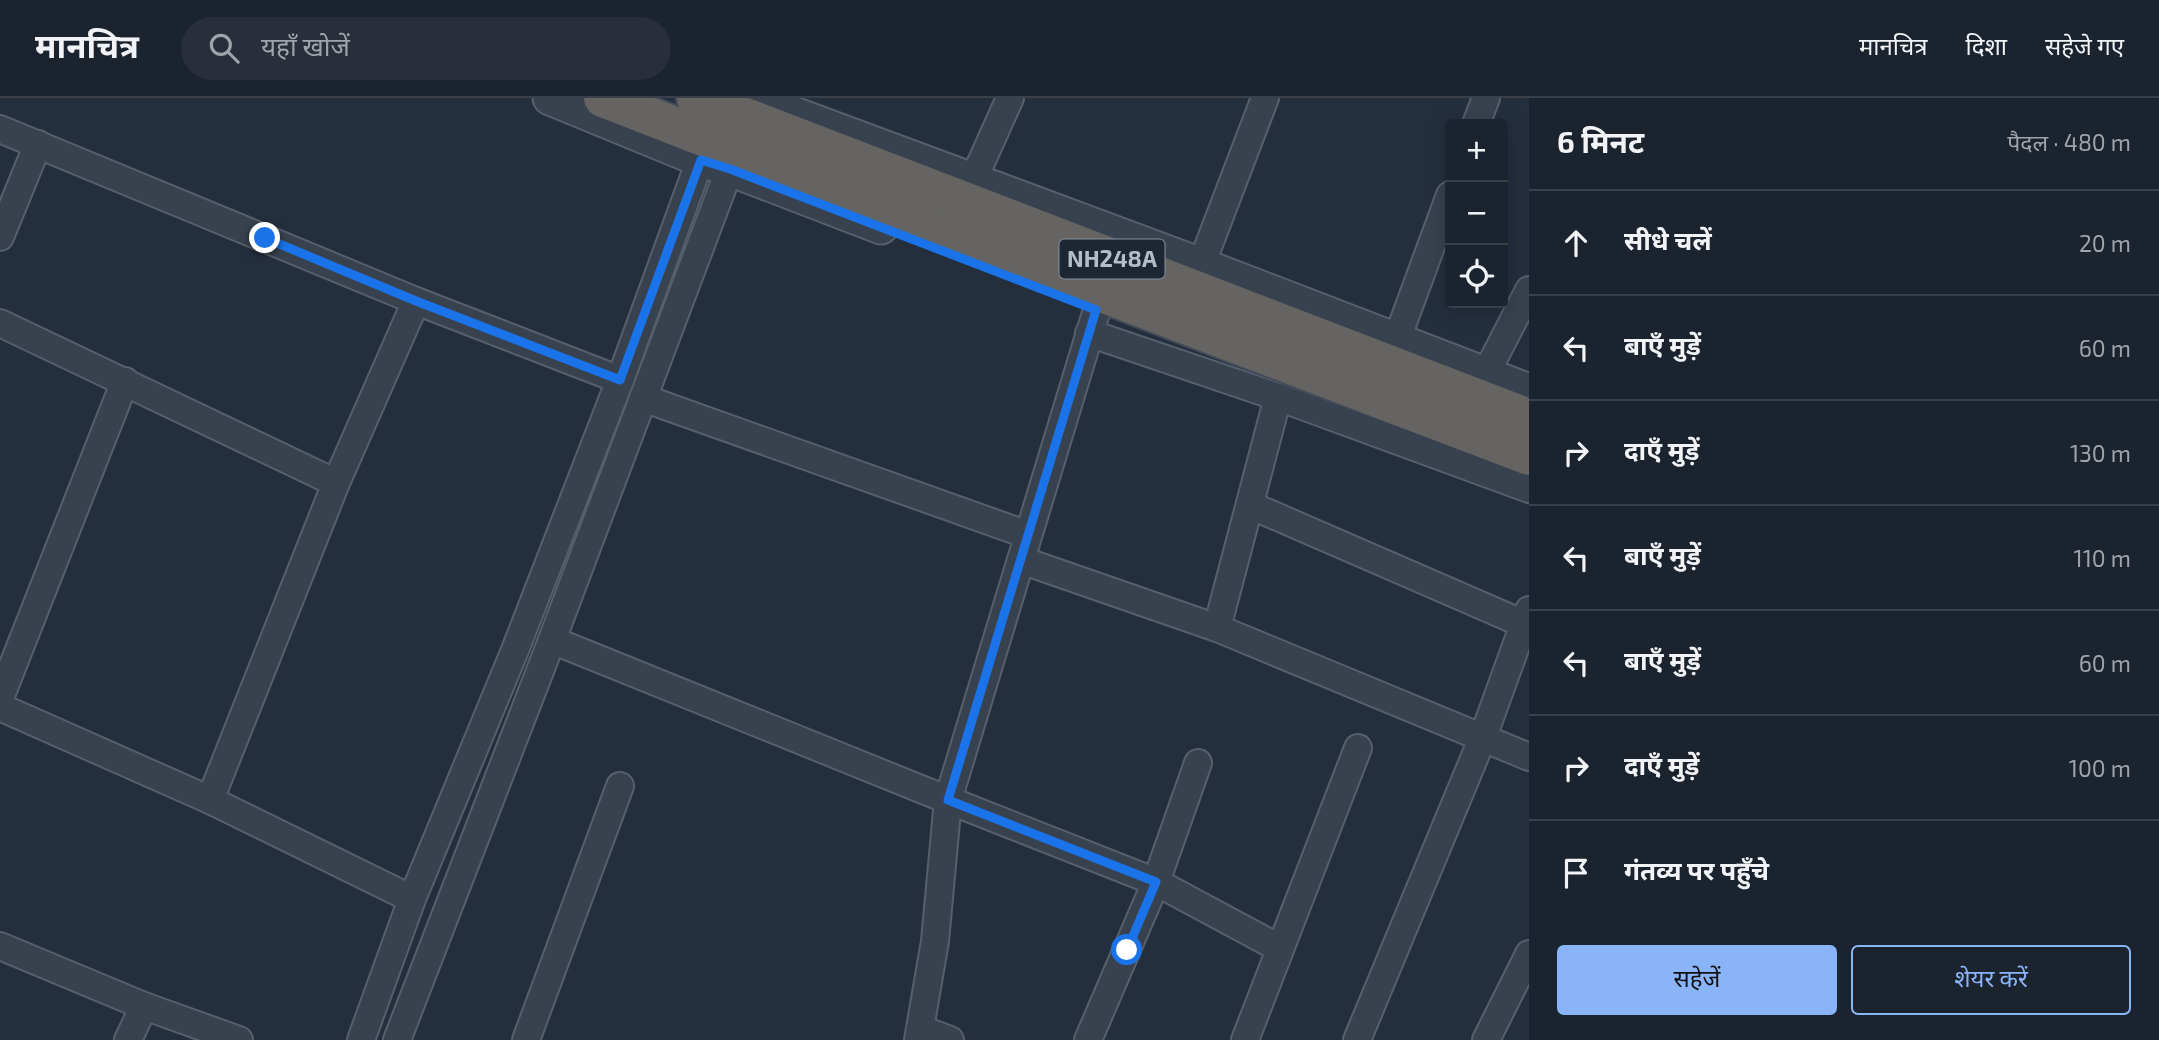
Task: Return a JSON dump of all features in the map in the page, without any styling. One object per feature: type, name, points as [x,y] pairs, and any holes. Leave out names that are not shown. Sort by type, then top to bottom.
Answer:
[{"type":"highway","name":"NH248A","points":[[603,98],[724,130],[796,129],[1197,277],[1480,386],[1529,418]]},
{"type":"highway","name":"NH248A","points":[[796,129],[1096,312],[1529,456]]},
{"type":"street","points":[[551,98],[724,130],[1096,312],[1278,397],[1529,489]]},
{"type":"street","points":[[968,191],[1010,98]]},
{"type":"street","points":[[1197,277],[1265,98]]},
{"type":"street","points":[[1478,119],[1486,98]]},
{"type":"street","points":[[0,129],[416,301],[620,380]]},
{"type":"street","points":[[361,1040],[412,899],[515,650],[620,380],[724,130]]},
{"type":"street","points":[[397,1040],[643,398],[724,130]]},
{"type":"street","points":[[0,237],[38,144]]},
{"type":"street","points":[[1393,352],[1445,209]]},
{"type":"street","points":[[1529,290],[1480,386],[1529,391]]},
{"type":"street","points":[[210,800],[336,483],[416,301]]},
{"type":"street","points":[[1096,312],[1529,471]]},
{"type":"street","points":[[950,1040],[920,1034],[935,941],[948,800],[1096,312]]},
{"type":"street","points":[[0,323],[336,483]]},
{"type":"street","points":[[0,698],[125,381]]},
{"type":"street","points":[[1217,628],[1278,397]]},
{"type":"street","points":[[643,398],[1025,547],[1529,757]]},
{"type":"street","points":[[1250,505],[1526,617],[1483,737],[1357,1040]]},
{"type":"street","points":[[552,640],[1156,882],[1279,948]]},
{"type":"street","points":[[0,706],[210,800],[412,899]]},
{"type":"street","points":[[1245,1040],[1358,748]]},
{"type":"street","points":[[1088,1040],[1156,882],[1198,763]]},
{"type":"street","points":[[526,1040],[621,786]]},
{"type":"street","points":[[0,946],[144,1006],[239,1040]]},
{"type":"street","points":[[1486,1040],[1528,961]]},
{"type":"street","points":[[128,1040],[144,1006]]},
{"type":"route","points":[[265,238],[416,301],[620,380],[701,160],[1096,310],[948,800],[1156,882],[1127,950]]}]
